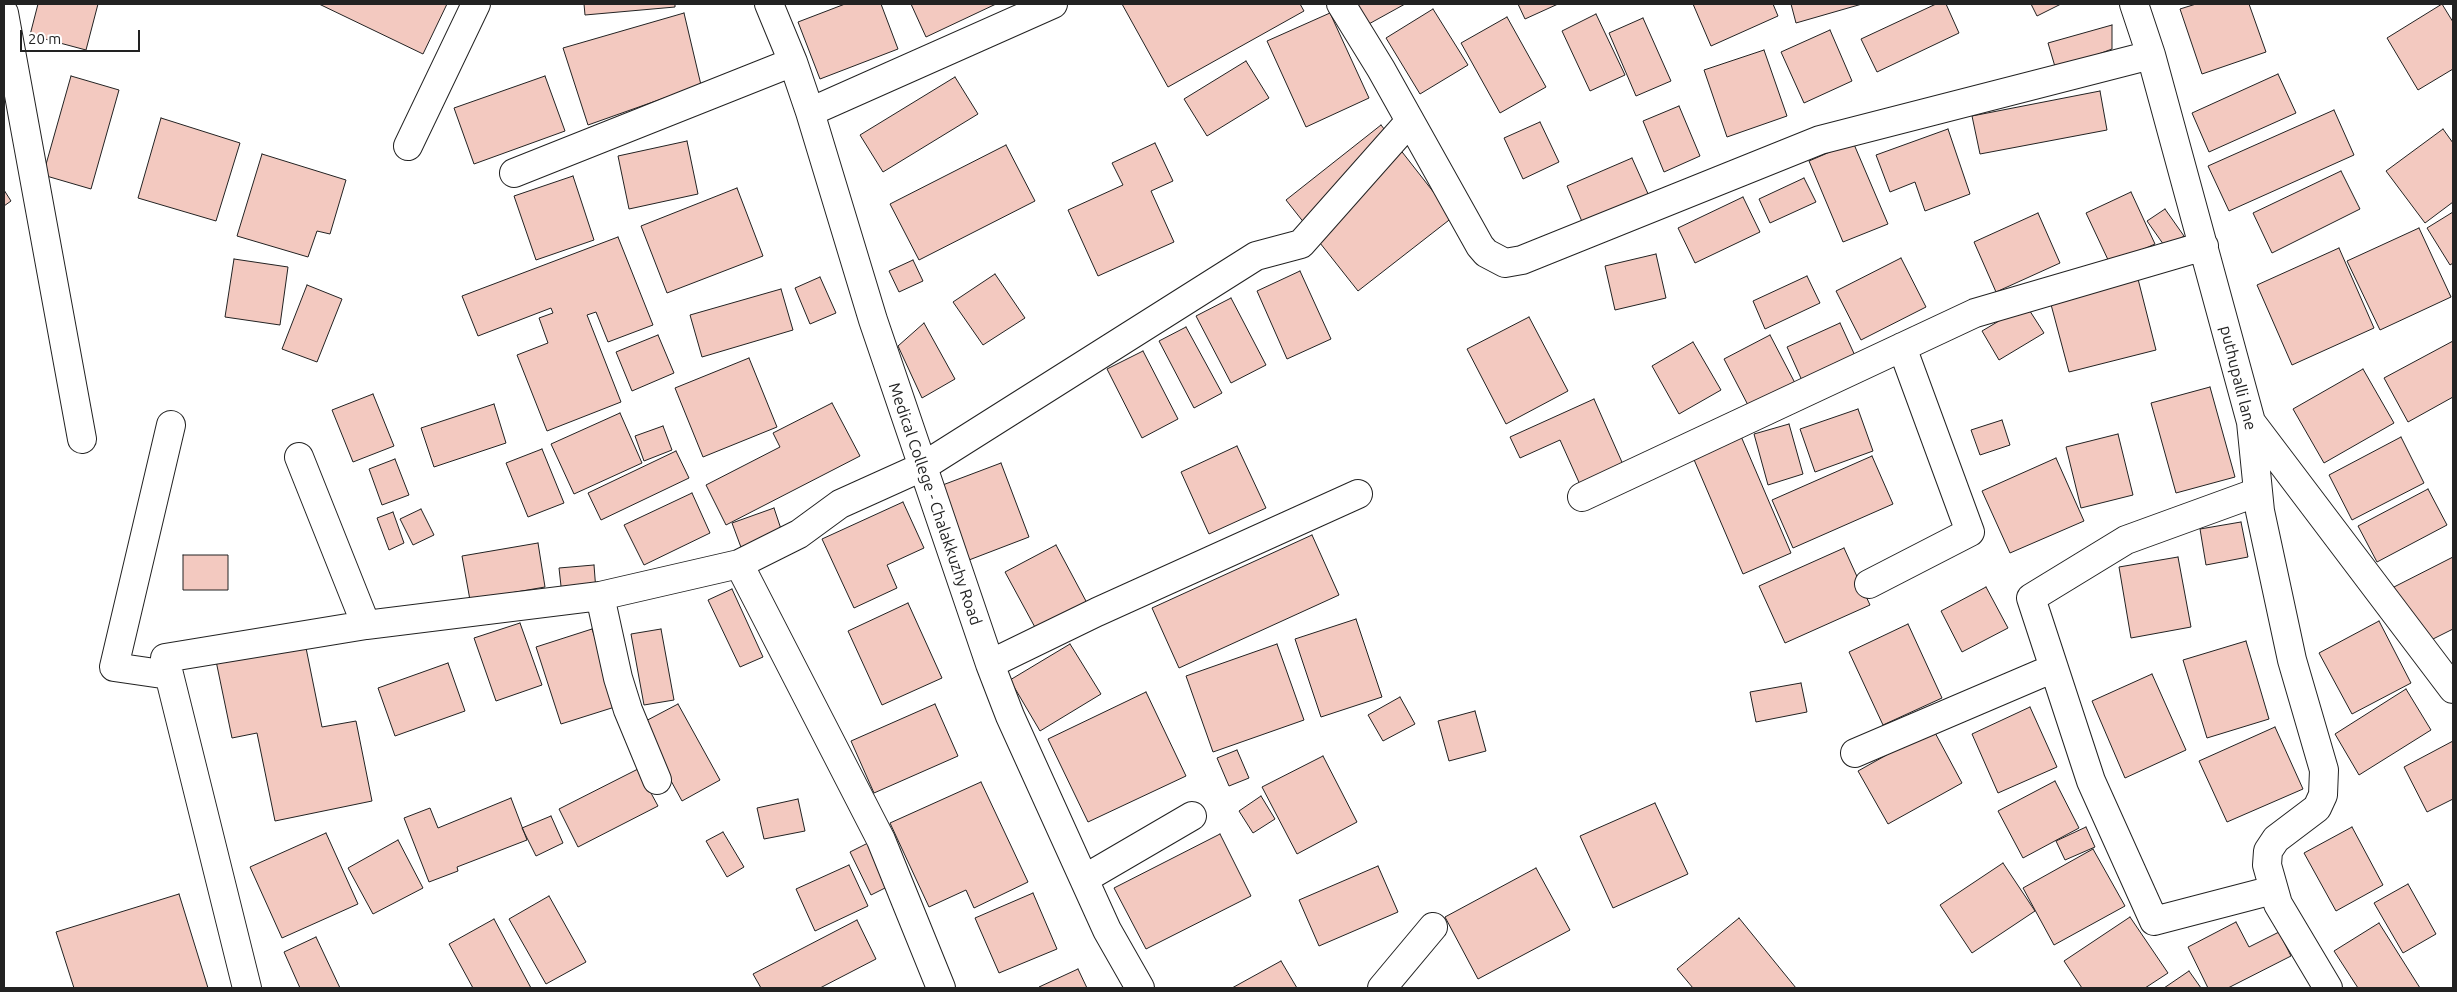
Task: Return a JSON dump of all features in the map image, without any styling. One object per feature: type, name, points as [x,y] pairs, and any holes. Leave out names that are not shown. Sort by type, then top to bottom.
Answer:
[{"type":"street","points":[[408,146],[476,4]]},
{"type":"street","name":"Medical College - Chalakkuzhy Road","points":[[769,4],[793,62],[810,112],[872,320],[990,664],[1010,716],[1107,930],[1140,988]]},
{"type":"street","points":[[810,112],[1053,4]]},
{"type":"street","points":[[1341,4],[1410,121],[1480,246],[1495,259],[1512,263],[1820,140],[2151,55]]},
{"type":"street","name":"puthupalli lane","points":[[2134,4],[2151,55],[2251,422],[2260,511],[2292,660],[2324,770],[2324,795],[2317,808],[2276,839],[2268,851],[2267,866],[2273,890]]},
{"type":"street","points":[[4,13],[82,439]]},
{"type":"street","points":[[514,173],[793,62]]},
{"type":"street","points":[[247,988],[165,658],[366,625],[600,596],[739,564],[799,534],[840,504],[922,467],[1256,256],[1302,244],[1410,121]]},
{"type":"street","points":[[1582,498],[1976,313],[2204,246]]},
{"type":"street","points":[[1869,584],[1970,532],[1902,347]]},
{"type":"street","points":[[2251,422],[2453,689]]},
{"type":"street","points":[[169,675],[114,667],[171,425]]},
{"type":"street","points":[[299,457],[366,625]]},
{"type":"street","points":[[2258,492],[2126,540],[2031,598],[2091,781],[2154,921],[2273,890],[2278,904],[2328,988]]},
{"type":"street","points":[[990,664],[1097,612],[1358,494]]},
{"type":"street","points":[[739,564],[881,840],[941,988]]},
{"type":"street","points":[[600,596],[618,678],[628,710],[657,780]]},
{"type":"street","points":[[1856,754],[2054,668]]},
{"type":"street","points":[[1084,879],[1192,816]]},
{"type":"street","points":[[1382,988],[1432,927]]},
{"type":"building","points":[[38,4],[98,4],[86,50],[30,35]]},
{"type":"building","points":[[319,4],[447,4],[423,54]]},
{"type":"building","points":[[584,4],[675,4],[675,7],[585,15]]},
{"type":"building","points":[[845,4],[881,4],[898,49],[820,79],[798,22]]},
{"type":"building","points":[[911,4],[996,4],[926,37]]},
{"type":"building","points":[[1122,4],[1300,4],[1304,11],[1168,87]]},
{"type":"building","points":[[1355,4],[1405,4],[1367,25]]},
{"type":"building","points":[[1518,4],[1558,4],[1525,19]]},
{"type":"building","points":[[1693,4],[1773,4],[1778,16],[1711,46]]},
{"type":"building","points":[[1791,4],[1862,4],[1796,23]]},
{"type":"building","points":[[1936,4],[1946,4],[1959,33],[1877,72],[1861,39]]},
{"type":"building","points":[[2031,4],[2061,4],[2037,16]]},
{"type":"building","points":[[2196,4],[2249,4],[2266,52],[2202,74],[2180,9]]},
{"type":"building","points":[[2442,4],[2453,22],[2453,69],[2418,90],[2387,38]]},
{"type":"building","points":[[1433,9],[1468,65],[1420,94],[1386,38]]},
{"type":"building","points":[[684,13],[701,85],[588,125],[563,48]]},
{"type":"building","points":[[1330,13],[1369,98],[1306,127],[1267,41]]},
{"type":"building","points":[[1596,14],[1625,75],[1590,91],[1562,31]]},
{"type":"building","points":[[1507,17],[1546,87],[1500,113],[1461,43]]},
{"type":"building","points":[[1643,18],[1671,81],[1636,96],[1609,33]]},
{"type":"building","points":[[2112,25],[2112,49],[2056,70],[2048,43]]},
{"type":"building","points":[[1830,30],[1852,81],[1804,103],[1781,52]]},
{"type":"building","points":[[1764,50],[1787,116],[1727,137],[1704,70]]},
{"type":"building","points":[[1246,61],[1269,98],[1207,136],[1184,99]]},
{"type":"building","points":[[2278,74],[2296,113],[2209,152],[2192,113]]},
{"type":"building","points":[[71,76],[119,90],[91,189],[43,175]]},
{"type":"building","points":[[545,76],[565,131],[474,164],[454,108]]},
{"type":"building","points":[[955,77],[978,114],[883,172],[860,135]]},
{"type":"building","points":[[2100,91],[2107,130],[1980,154],[1972,116]]},
{"type":"building","points":[[1679,106],[1700,156],[1664,172],[1643,121]]},
{"type":"building","points":[[2334,110],[2354,155],[2229,211],[2208,166]]},
{"type":"building","points":[[161,118],[240,143],[216,221],[138,198]]},
{"type":"building","points":[[1540,122],[1559,162],[1523,179],[1504,138]]},
{"type":"building","points":[[1381,125],[1453,217],[1358,291],[1286,200]]},
{"type":"building","points":[[1948,129],[1970,194],[1925,211],[1915,182],[1890,192],[1876,155]]},
{"type":"building","points":[[2443,129],[2453,143],[2453,202],[2425,223],[2386,171]]},
{"type":"building","points":[[687,141],[698,194],[629,209],[618,156]]},
{"type":"building","points":[[1853,142],[1888,224],[1843,242],[1809,161]]},
{"type":"building","points":[[1155,143],[1173,181],[1151,191],[1174,242],[1098,276],[1068,210],[1123,185],[1112,163]]},
{"type":"building","points":[[1006,145],[1035,201],[919,260],[890,204]]},
{"type":"building","points":[[262,154],[346,180],[330,234],[317,231],[308,257],[237,236]]},
{"type":"building","points":[[1632,158],[1649,196],[1583,224],[1567,186]]},
{"type":"building","points":[[2341,171],[2360,209],[2272,253],[2253,213]]},
{"type":"building","points":[[573,176],[594,240],[536,260],[514,196]]},
{"type":"building","points":[[1804,178],[1816,202],[1770,223],[1759,199]]},
{"type":"building","points":[[737,188],[763,256],[667,293],[641,226]]},
{"type":"building","points":[[4,190],[11,201],[4,206]]},
{"type":"building","points":[[2131,192],[2155,244],[2110,264],[2086,213]]},
{"type":"building","points":[[1743,197],[1760,232],[1695,263],[1678,228]]},
{"type":"building","points":[[2165,209],[2184,236],[2166,248],[2147,221]]},
{"type":"building","points":[[2453,212],[2453,263],[2450,265],[2427,228]]},
{"type":"building","points":[[2038,213],[2060,263],[1996,292],[1974,242]]},
{"type":"building","points":[[2419,228],[2451,297],[2380,330],[2347,261]]},
{"type":"building","points":[[618,237],[653,325],[608,342],[596,312],[587,315],[621,402],[547,431],[517,355],[548,343],[539,318],[553,313],[551,308],[478,336],[462,296]]},
{"type":"building","points":[[2339,248],[2374,328],[2292,365],[2257,285]]},
{"type":"building","points":[[1656,254],[1666,298],[1615,310],[1605,266]]},
{"type":"building","points":[[1901,258],[1926,307],[1861,340],[1836,291]]},
{"type":"building","points":[[234,259],[288,267],[280,325],[225,317]]},
{"type":"building","points":[[913,260],[923,281],[899,292],[889,271]]},
{"type":"building","points":[[1300,271],[1331,339],[1287,359],[1257,291]]},
{"type":"building","points":[[995,274],[1025,318],[983,345],[953,302]]},
{"type":"building","points":[[2137,275],[2156,350],[2069,372],[2049,297]]},
{"type":"building","points":[[1807,276],[1820,303],[1765,329],[1753,301]]},
{"type":"building","points":[[820,277],[836,313],[810,324],[795,288]]},
{"type":"building","points":[[307,285],[342,299],[317,362],[282,349]]},
{"type":"building","points":[[781,289],[793,330],[702,357],[690,315]]},
{"type":"building","points":[[1231,298],[1266,365],[1231,383],[1196,316]]},
{"type":"building","points":[[2026,305],[2044,333],[1999,360],[1982,331]]},
{"type":"building","points":[[1529,317],[1568,391],[1506,424],[1467,349]]},
{"type":"building","points":[[924,323],[955,379],[922,398],[898,346]]},
{"type":"building","points":[[1840,323],[1857,360],[1804,385],[1787,347]]},
{"type":"building","points":[[1186,327],[1222,393],[1194,408],[1159,341]]},
{"type":"building","points":[[658,335],[674,373],[632,391],[616,352]]},
{"type":"building","points":[[1770,335],[1795,383],[1749,407],[1724,359]]},
{"type":"building","points":[[2453,341],[2453,397],[2408,422],[2384,378]]},
{"type":"building","points":[[1693,342],[1721,390],[1679,414],[1652,366]]},
{"type":"building","points":[[1143,351],[1178,419],[1142,438],[1107,369]]},
{"type":"building","points":[[749,358],[777,427],[703,457],[675,388]]},
{"type":"building","points":[[2363,369],[2394,423],[2324,463],[2293,409]]},
{"type":"building","points":[[2210,387],[2235,477],[2176,493],[2151,403]]},
{"type":"building","points":[[373,394],[394,446],[353,462],[332,410]]},
{"type":"building","points":[[1594,399],[1625,469],[1582,489],[1560,440],[1520,458],[1510,437]]},
{"type":"building","points":[[832,403],[860,456],[726,525],[706,485],[780,447],[773,433]]},
{"type":"building","points":[[494,404],[506,443],[434,467],[421,428]]},
{"type":"building","points":[[1858,409],[1873,451],[1815,472],[1800,429]]},
{"type":"building","points":[[620,413],[642,463],[574,494],[551,444]]},
{"type":"building","points":[[2002,420],[2010,445],[1980,455],[1971,430]]},
{"type":"building","points":[[1789,424],[1803,474],[1768,485],[1754,434]]},
{"type":"building","points":[[663,426],[672,450],[644,461],[635,436]]},
{"type":"building","points":[[1740,434],[1791,553],[1743,574],[1692,455]]},
{"type":"building","points":[[2118,434],[2133,495],[2081,508],[2066,447]]},
{"type":"building","points":[[2401,437],[2424,483],[2352,520],[2329,475]]},
{"type":"building","points":[[1237,446],[1266,508],[1209,534],[1181,472]]},
{"type":"building","points":[[542,449],[564,503],[528,517],[506,463]]},
{"type":"building","points":[[676,451],[689,478],[601,520],[588,493]]},
{"type":"building","points":[[1872,456],[1893,504],[1793,548],[1772,500]]},
{"type":"building","points":[[2056,458],[2084,521],[2010,553],[1982,491]]},
{"type":"building","points":[[395,459],[409,495],[382,505],[369,469]]},
{"type":"building","points":[[1001,463],[1029,537],[969,560],[940,486]]},
{"type":"building","points":[[2428,489],[2447,525],[2377,562],[2358,526]]},
{"type":"building","points":[[692,493],[710,533],[644,565],[624,525]]},
{"type":"building","points":[[903,502],[924,548],[887,565],[897,588],[854,608],[822,539]]},
{"type":"building","points":[[774,508],[783,535],[742,550],[732,523]]},
{"type":"building","points":[[421,509],[434,535],[413,545],[400,519]]},
{"type":"building","points":[[393,512],[404,543],[389,550],[377,518]]},
{"type":"building","points":[[2241,522],[2248,557],[2206,565],[2200,529]]},
{"type":"building","points":[[1312,535],[1339,595],[1179,668],[1152,608]]},
{"type":"building","points":[[538,543],[545,587],[470,600],[462,556]]},
{"type":"building","points":[[1056,545],[1087,603],[1037,631],[1005,572]]},
{"type":"building","points":[[1844,548],[1870,605],[1785,643],[1759,586]]},
{"type":"building","points":[[183,555],[228,555],[228,590],[183,590]]},
{"type":"building","points":[[2178,557],[2191,627],[2131,638],[2119,567]]},
{"type":"building","points":[[2453,557],[2453,629],[2421,645],[2392,588]]},
{"type":"building","points":[[594,565],[596,591],[562,595],[559,568]]},
{"type":"building","points":[[1986,587],[2008,628],[1962,652],[1941,611]]},
{"type":"building","points":[[732,589],[763,657],[740,667],[708,600]]},
{"type":"building","points":[[908,603],[942,678],[882,705],[848,631]]},
{"type":"building","points":[[1356,619],[1382,697],[1321,717],[1295,639]]},
{"type":"building","points":[[2379,621],[2411,683],[2352,714],[2319,653]]},
{"type":"building","points":[[520,623],[542,685],[496,701],[474,638]]},
{"type":"building","points":[[1908,624],[1942,698],[1883,725],[1849,652]]},
{"type":"building","points":[[592,629],[618,706],[561,724],[536,647]]},
{"type":"building","points":[[661,629],[674,700],[644,705],[631,634]]},
{"type":"building","points":[[304,638],[322,727],[356,721],[372,801],[275,821],[257,733],[232,738],[215,656]]},
{"type":"building","points":[[2246,641],[2269,719],[2207,738],[2183,660]]},
{"type":"building","points":[[1070,644],[1101,694],[1040,731],[1010,680]]},
{"type":"building","points":[[1277,644],[1304,720],[1213,752],[1186,676]]},
{"type":"building","points":[[448,663],[465,711],[395,736],[378,688]]},
{"type":"building","points":[[2152,674],[2186,750],[2125,778],[2092,701]]},
{"type":"building","points":[[1801,683],[1807,712],[1756,722],[1750,692]]},
{"type":"building","points":[[2406,689],[2431,730],[2359,775],[2335,734]]},
{"type":"building","points":[[1146,692],[1186,776],[1088,822],[1048,739]]},
{"type":"building","points":[[1400,697],[1415,724],[1383,741],[1368,715]]},
{"type":"building","points":[[678,704],[720,780],[682,801],[640,724]]},
{"type":"building","points":[[935,704],[958,756],[874,793],[851,741]]},
{"type":"building","points":[[2030,707],[2057,767],[1998,793],[1972,734]]},
{"type":"building","points":[[1475,711],[1486,751],[1449,761],[1438,721]]},
{"type":"building","points":[[2275,727],[2303,789],[2227,822],[2199,761]]},
{"type":"building","points":[[1933,729],[1962,783],[1888,824],[1858,771]]},
{"type":"building","points":[[2453,741],[2453,799],[2427,812],[2404,767]]},
{"type":"building","points":[[1237,750],[1249,778],[1229,786],[1217,758]]},
{"type":"building","points":[[1323,756],[1357,822],[1297,854],[1262,787]]},
{"type":"building","points":[[638,769],[658,806],[578,847],[559,809]]},
{"type":"building","points":[[2055,781],[2079,828],[2023,858],[1998,811]]},
{"type":"building","points":[[981,782],[1028,882],[974,908],[966,890],[929,907],[890,823]]},
{"type":"building","points":[[1261,796],[1275,819],[1253,833],[1239,811]]},
{"type":"building","points":[[511,798],[527,840],[457,867],[458,871],[429,882],[404,818],[430,808],[438,828]]},
{"type":"building","points":[[798,799],[805,831],[764,839],[757,808]]},
{"type":"building","points":[[1655,803],[1688,874],[1613,908],[1580,836]]},
{"type":"building","points":[[551,816],[563,843],[536,856],[522,828]]},
{"type":"building","points":[[2086,827],[2095,847],[2065,860],[2056,841]]},
{"type":"building","points":[[2352,827],[2383,885],[2336,911],[2304,853]]},
{"type":"building","points":[[723,832],[744,867],[727,877],[706,841]]},
{"type":"building","points":[[326,833],[358,904],[282,938],[250,867]]},
{"type":"building","points":[[1220,834],[1251,896],[1146,949],[1114,888]]},
{"type":"building","points":[[398,840],[423,888],[373,914],[348,868]]},
{"type":"building","points":[[872,841],[893,884],[871,895],[850,852]]},
{"type":"building","points":[[2093,849],[2125,906],[2054,945],[2023,888]]},
{"type":"building","points":[[2003,863],[2035,911],[1972,953],[1940,905]]},
{"type":"building","points":[[849,865],[868,906],[815,931],[796,889]]},
{"type":"building","points":[[1378,866],[1398,912],[1319,946],[1299,900]]},
{"type":"building","points":[[1536,868],[1570,930],[1478,979],[1445,917]]},
{"type":"building","points":[[2408,884],[2436,934],[2403,953],[2374,903]]},
{"type":"building","points":[[1033,893],[1057,949],[999,973],[975,918]]},
{"type":"building","points":[[179,894],[208,988],[74,988],[56,932]]},
{"type":"building","points":[[549,896],[586,962],[546,984],[509,919]]},
{"type":"building","points":[[2130,917],[2168,973],[2145,988],[2082,988],[2064,961]]},
{"type":"building","points":[[1739,918],[1796,988],[1693,988],[1677,969]]},
{"type":"building","points":[[494,919],[531,988],[473,988],[449,944]]},
{"type":"building","points":[[857,920],[876,959],[820,988],[761,988],[753,974]]},
{"type":"building","points":[[2236,922],[2249,947],[2279,932],[2291,956],[2228,988],[2208,988],[2188,947]]},
{"type":"building","points":[[2379,923],[2420,988],[2358,988],[2334,951]]},
{"type":"building","points":[[316,937],[340,988],[300,988],[284,952]]},
{"type":"building","points":[[1281,961],[1297,988],[1232,988]]},
{"type":"building","points":[[1078,969],[1087,988],[1039,987]]},
{"type":"building","points":[[2189,971],[2201,988],[2164,988]]}]
